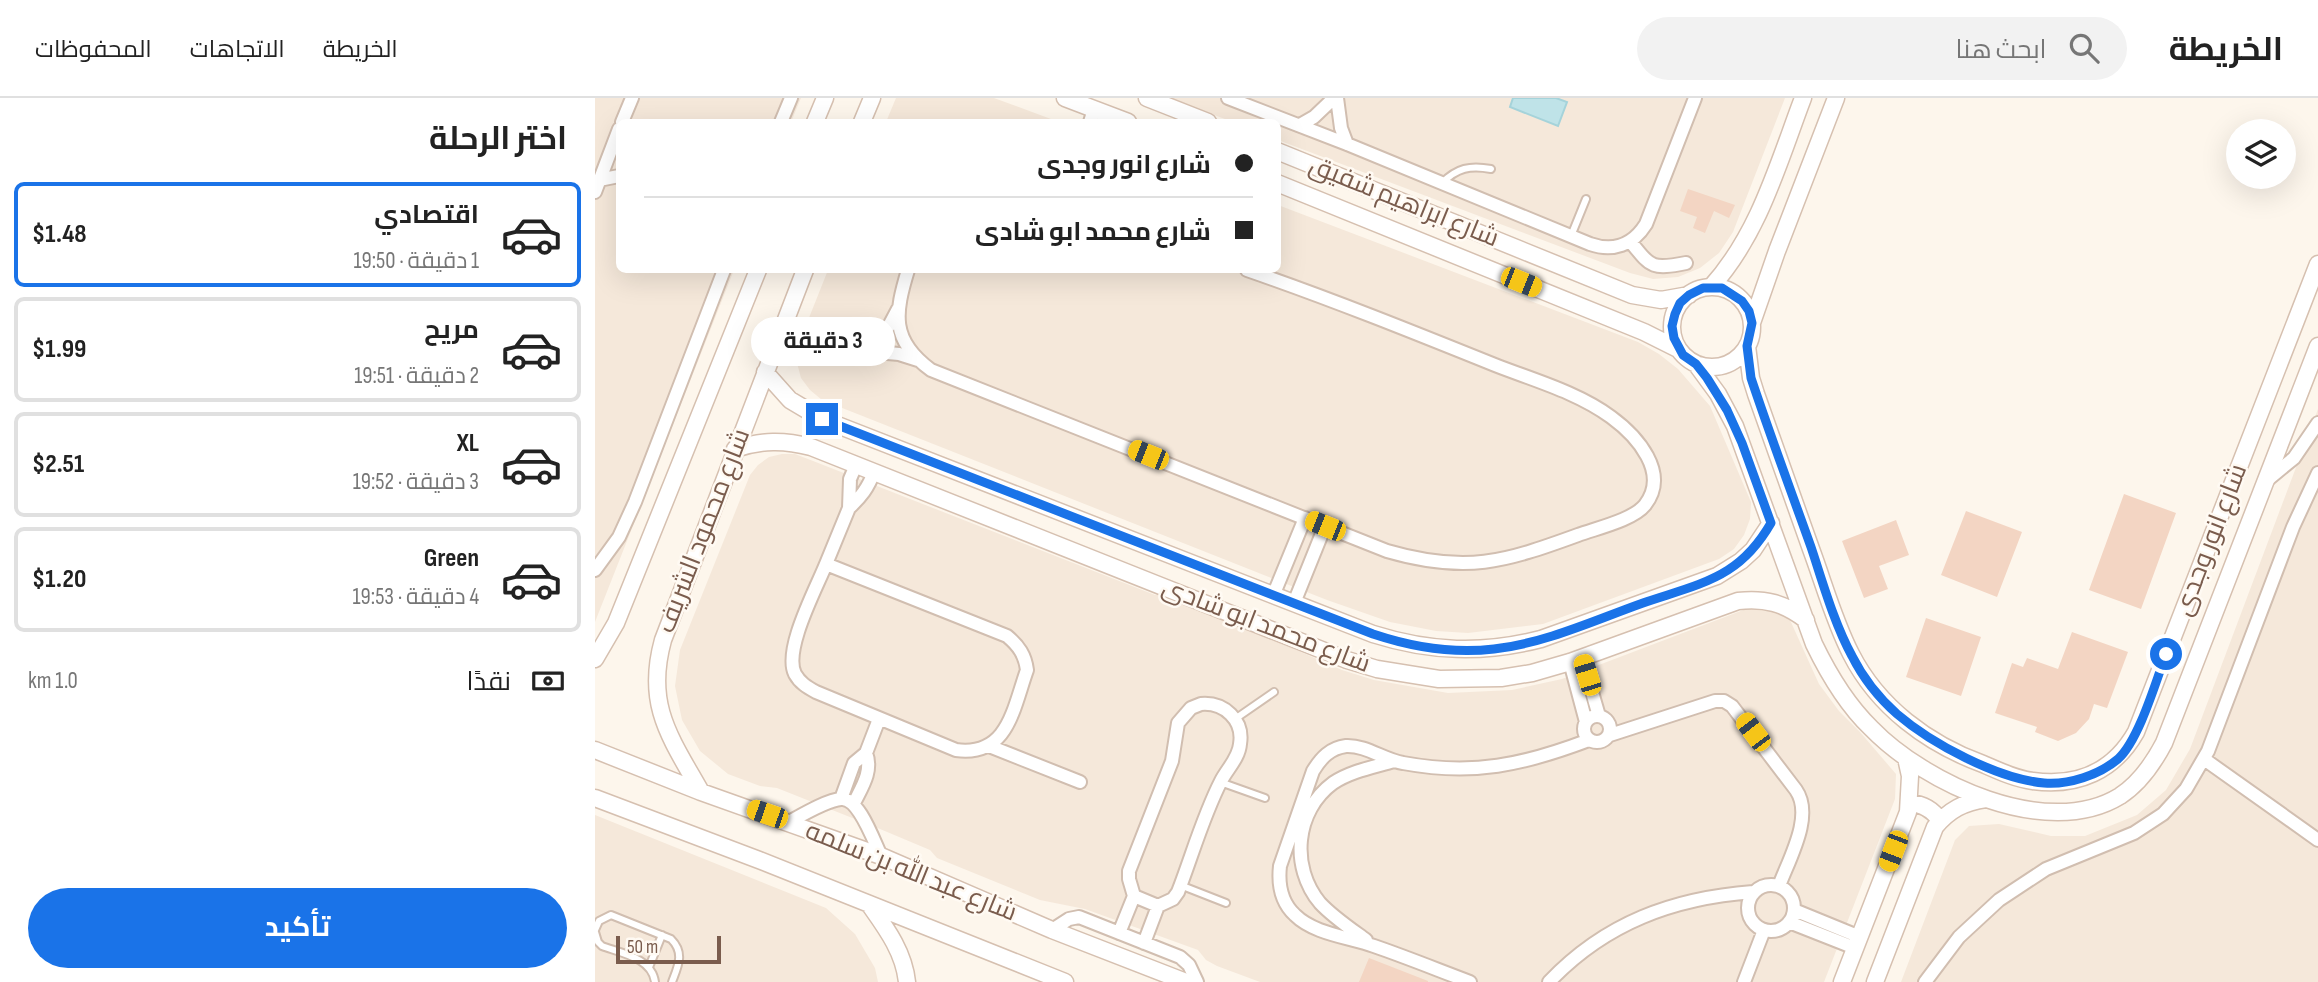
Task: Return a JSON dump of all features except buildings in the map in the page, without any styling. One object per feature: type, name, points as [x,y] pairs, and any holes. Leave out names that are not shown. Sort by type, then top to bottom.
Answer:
[{"type":"street","points":[[623,119],[632,98]]},
{"type":"street","points":[[782,119],[791,98]]},
{"type":"street","points":[[816,119],[825,98]]},
{"type":"street","points":[[863,119],[872,98]]},
{"type":"street","points":[[1065,98],[1092,116],[1109,119]]},
{"type":"street","points":[[1147,98],[1169,115],[1191,119]]},
{"type":"street","points":[[1228,98],[1598,247],[1608,248],[1630,241],[1646,224],[1695,98]]},
{"type":"street","points":[[1300,125],[1336,98]]},
{"type":"street","points":[[1336,98],[1346,144]]},
{"type":"street","points":[[1711,287],[1748,236],[1803,98]]},
{"type":"street","points":[[1752,323],[1749,311],[1742,301],[1722,288],[1711,287],[1689,295],[1680,303],[1672,326],[1678,349],[1696,364],[1707,367],[1731,363],[1747,346],[1776,251],[1836,98]]},
{"type":"street","points":[[597,186],[616,147]]},
{"type":"street","name":"شارع ابراهيم شفيق","points":[[1281,153],[1632,295],[1661,300],[1689,295]]},
{"type":"street","points":[[597,186],[616,177]]},
{"type":"street","name":"شارع ابراهيم شفيق","points":[[1281,185],[1618,321],[1678,349]]},
{"type":"street","points":[[1630,241],[1653,266],[1661,268],[1686,263]]},
{"type":"street","name":"شارع انور وجدى","points":[[1747,346],[1756,394],[1841,632],[1864,676],[1879,696],[1914,728],[1969,759],[2027,780],[2046,783],[2078,779],[2103,769],[2119,757],[2136,732],[2318,264]]},
{"type":"street","points":[[595,570],[618,537],[635,502],[723,273]]},
{"type":"street","name":"شارع محمود الشريف","points":[[595,659],[616,623],[757,273]]},
{"type":"street","name":"شارع محمود الشريف","points":[[701,792],[664,722],[655,684],[656,663],[804,273]]},
{"type":"street","points":[[907,273],[898,308],[889,326],[875,339],[872,346],[876,352],[899,354],[918,360]]},
{"type":"street","points":[[898,308],[899,327],[907,345],[918,360],[931,370],[1387,551],[1413,558],[1440,563],[1494,562],[1520,556],[1635,514],[1650,496],[1654,473],[1651,462],[1626,429],[1599,408],[1422,335],[1255,273]]},
{"type":"street","points":[[1618,321],[1631,308],[1632,295]]},
{"type":"street","name":"شارع انور وجدى","points":[[1696,364],[1718,394],[1735,426],[1806,620],[1825,667],[1839,691],[1871,729],[1906,758],[1959,788],[1986,799],[2040,812],[2069,812],[2091,808],[2118,797],[2137,782],[2153,764],[2164,743],[2318,346]]},
{"type":"street","name":"شارع محمد ابو شادى","points":[[765,372],[776,387],[805,411],[851,431],[1396,642],[1444,650],[1493,649],[1541,639],[1717,576],[1753,550],[1771,523]]},
{"type":"street","points":[[2266,481],[2294,458],[2318,423]]},
{"type":"street","points":[[841,459],[851,431]]},
{"type":"street","name":"شارع محمد ابو شادى","points":[[735,449],[773,441],[792,442],[1347,660],[1377,669],[1439,679],[1470,680],[1532,673],[1576,660],[1728,605],[1756,599],[1791,609],[1806,620]]},
{"type":"street","points":[[849,508],[850,479],[856,465]]},
{"type":"street","points":[[826,564],[1007,636],[1015,642],[1025,660],[1027,670],[1003,734],[989,746],[969,752],[956,750],[816,692],[803,685],[795,673],[792,659],[794,645],[826,564],[849,508],[869,486],[874,472]]},
{"type":"street","points":[[1925,982],[1959,937],[1999,900],[2046,869],[2071,857],[2117,842],[2149,824],[2186,789],[2204,759],[2293,527],[2318,473]]},
{"type":"street","points":[[1273,596],[1305,518]]},
{"type":"street","points":[[1294,603],[1325,526]]},
{"type":"street","points":[[1717,576],[1728,605]]},
{"type":"street","points":[[1576,660],[1599,716],[1609,723],[1610,735]]},
{"type":"street","points":[[1576,660],[1586,722],[1584,732],[1588,740]]},
{"type":"street","points":[[1839,691],[1864,676]]},
{"type":"street","points":[[1470,982],[1372,945],[1314,928],[1293,914],[1280,891],[1280,866],[1314,771],[1320,759],[1331,750],[1345,746],[1359,747],[1394,761],[1422,766],[1484,768],[1545,757],[1588,740],[1600,743],[1610,735],[1715,701],[1724,701],[1732,706],[1803,803],[1802,823],[1779,886]]},
{"type":"street","points":[[1119,933],[1134,896],[1129,871],[1172,761],[1178,723],[1191,708],[1206,704],[1219,706],[1235,719],[1240,731],[1240,745],[1235,760],[1220,782],[1181,885],[1173,899],[1158,906],[1144,943]]},
{"type":"street","points":[[1586,722],[1591,717],[1599,716]]},
{"type":"street","points":[[879,719],[866,753],[854,763],[848,801],[881,856]]},
{"type":"street","points":[[989,746],[1080,782]]},
{"type":"street","name":"شارع عبد الله بن سلمه","points":[[595,750],[701,792],[881,856],[1052,930],[1186,982]]},
{"type":"street","points":[[1842,982],[1909,803],[1910,776],[1906,758]]},
{"type":"street","points":[[2204,759],[2318,840]]},
{"type":"street","points":[[1372,945],[1321,905],[1311,891],[1300,859],[1300,842],[1310,809],[1333,784],[1348,775],[1394,761]]},
{"type":"street","points":[[2078,779],[2091,808]]},
{"type":"street","name":"شارع عبد الله بن سلمه","points":[[595,798],[1065,982]]},
{"type":"street","points":[[1875,982],[1929,841],[1940,821],[1957,807],[1986,799]]},
{"type":"street","points":[[789,822],[848,801]]},
{"type":"street","points":[[1909,803],[1924,806],[1940,821]]},
{"type":"street","points":[[1549,982],[1600,939],[1658,909],[1689,900],[1753,892],[1769,884],[1779,886],[1790,895],[1791,916],[1782,928],[1773,931],[1755,926],[1747,909],[1753,892]]},
{"type":"street","points":[[1134,896],[1158,906]]},
{"type":"street","points":[[869,904],[886,927],[898,951],[907,982]]},
{"type":"street","points":[[1791,916],[1858,942]]},
{"type":"street","points":[[1052,930],[1069,919],[1079,918],[1180,957],[1189,965],[1197,982]]},
{"type":"street","points":[[1744,982],[1763,930]]},
{"type":"street","points":[[1567,982],[1574,959]]},
{"type":"lane","points":[[1442,183],[1452,173],[1464,168],[1478,166],[1491,169]]},
{"type":"lane","points":[[1571,236],[1586,199]]},
{"type":"lane","points":[[1235,719],[1274,692]]},
{"type":"lane","points":[[1220,782],[1265,798]]},
{"type":"lane","points":[[1181,885],[1226,903]]},
{"type":"lane","points":[[655,982],[649,967],[602,946],[595,931],[602,918],[611,915],[671,939],[679,949],[680,961],[672,982]]},
{"type":"lane","points":[[649,967],[662,935]]},
{"type":"shaded area","points":[[595,98],[801,98],[792,119],[616,119],[616,273],[733,273],[595,622]]},
{"type":"shaded area","points":[[896,98],[994,98],[1051,119],[887,119]]},
{"type":"shaded area","points":[[1168,98],[1785,98],[1733,232],[1719,253],[1700,268],[1678,277],[1653,279],[1630,273],[1281,141],[1281,119],[1225,119]]},
{"type":"shaded area","points":[[1281,206],[1638,342],[1659,354],[1678,369],[1710,406],[1751,502],[1750,519],[1744,535],[1734,549],[1719,559],[1543,624],[1468,633],[1436,631],[1390,622],[1327,600],[822,400],[801,378],[797,348],[827,273],[1281,273]]},
{"type":"shaded area","points":[[2318,409],[2318,982],[1901,982],[1955,840],[1969,826],[1999,824],[2051,836],[2085,836],[2137,815],[2166,790],[2190,749]]},
{"type":"shaded area","points":[[795,454],[1155,595],[1166,593],[1342,670],[1374,680],[1448,693],[1512,690],[1562,679],[1746,609],[1768,607],[1790,620],[1819,684],[1839,711],[1896,774],[1895,799],[1824,982],[1260,982],[1217,966],[1206,960],[1198,950],[1085,909],[1040,900],[937,858],[930,850],[880,829],[777,788],[760,786],[728,774],[700,751],[682,720],[675,686],[680,650],[750,475],[769,457]]},
{"type":"shaded area","points":[[595,815],[826,908],[855,934],[875,968],[878,982],[595,982]]},
{"type":"water","points":[[1513,98],[1556,98],[1567,102],[1558,126],[1510,107]]},
{"type":"route","points":[[822,419],[1396,642],[1444,650],[1493,649],[1541,639],[1713,578],[1741,561],[1763,537],[1771,523],[1735,426],[1707,378],[1696,364],[1678,349],[1672,326],[1680,303],[1689,295],[1703,288],[1722,288],[1733,293],[1749,311],[1752,331],[1747,346],[1751,378],[1851,656],[1879,696],[1914,728],[1969,759],[2027,780],[2046,783],[2078,779],[2103,769],[2129,745],[2166,654]]}]
